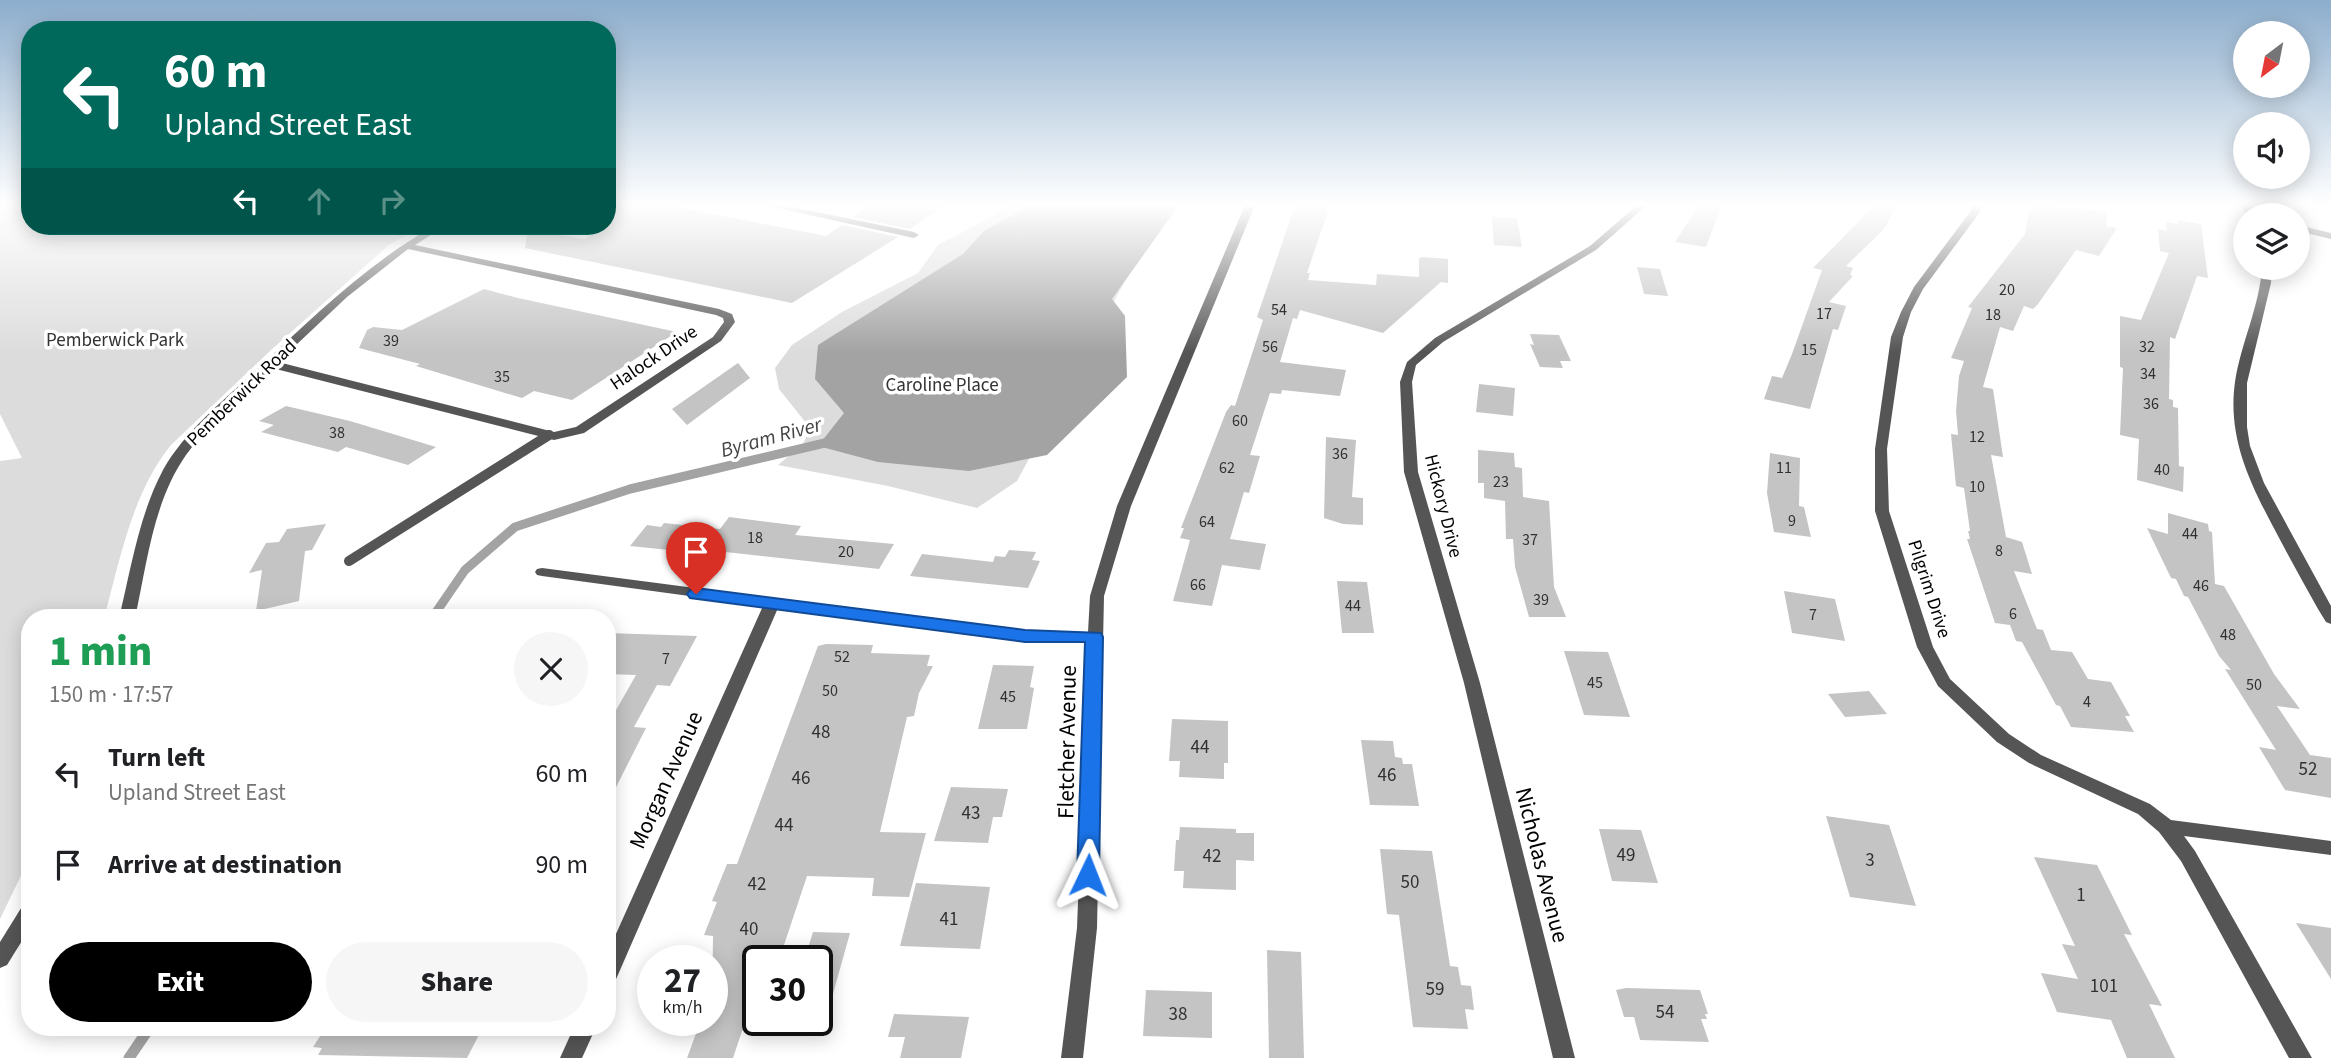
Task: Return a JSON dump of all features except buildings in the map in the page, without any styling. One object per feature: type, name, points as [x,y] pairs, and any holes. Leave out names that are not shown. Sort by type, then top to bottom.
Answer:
[{"type":"street","name":"Pemberwick Road","points":[[129,609],[149,529],[173,466],[200,430],[270,364],[395,254]]},
{"type":"street","name":"Halock Drive","points":[[270,364],[549,435],[580,430],[694,354],[727,329],[730,321],[728,316],[444,254]]},
{"type":"street","points":[[542,572],[1025,636],[1094,637],[1097,596],[1124,506],[1229,254]]},
{"type":"street","name":"Hickory Drive","points":[[1472,683],[1411,472],[1406,382],[1411,364],[1438,340],[1582,254]]},
{"type":"street","name":"Pilgrim Drive","points":[[1945,254],[1918,289],[1897,337],[1881,449],[1882,511],[1925,647],[1944,682],[2003,738],[2035,759],[2144,809],[2166,827],[2188,856],[2301,1058]]},
{"type":"street","points":[[2267,280],[2267,288],[2247,350],[2241,385],[2241,434],[2246,462],[2260,494],[2331,619]]},
{"type":"street","name":"Morgan Avenue","points":[[616,957],[772,604]]},
{"type":"street","name":"Fletcher Avenue","points":[[1072,1058],[1087,929],[1094,637]]},
{"type":"street","name":"Nicholas Avenue","points":[[1472,683],[1564,1058]]},
{"type":"street","points":[[2166,827],[2331,848]]},
{"type":"street","points":[[0,958],[21,925]]},
{"type":"street","points":[[571,1058],[581,1036]]},
{"type":"lane","points":[[349,561],[549,435]]},
{"type":"green space","name":"Pemberwick Park","points":[[0,254],[378,254],[271,350],[171,445],[146,484],[137,506],[106,609],[21,609],[21,876],[0,919],[0,461],[22,458],[0,414]]},
{"type":"green space","name":"Caroline Place","points":[[931,254],[1139,254],[1017,481],[977,508],[888,486],[778,465],[803,444],[810,428],[779,389],[775,368],[792,345],[842,312],[918,273]]},
{"type":"shaded area","name":"Caroline Place","points":[[962,254],[1144,254],[1112,299],[1125,316],[1127,377],[1047,455],[969,471],[878,462],[818,446],[844,413],[815,379],[818,345]]},
{"type":"waterway","name":"Byram River","points":[[438,609],[465,570],[515,527],[630,489],[829,442]]},
{"type":"waterway","name":"Byram River","points":[[129,1058],[144,1036]]},
{"type":"route","points":[[696,594],[1025,636],[1094,637],[1088,875]]}]
